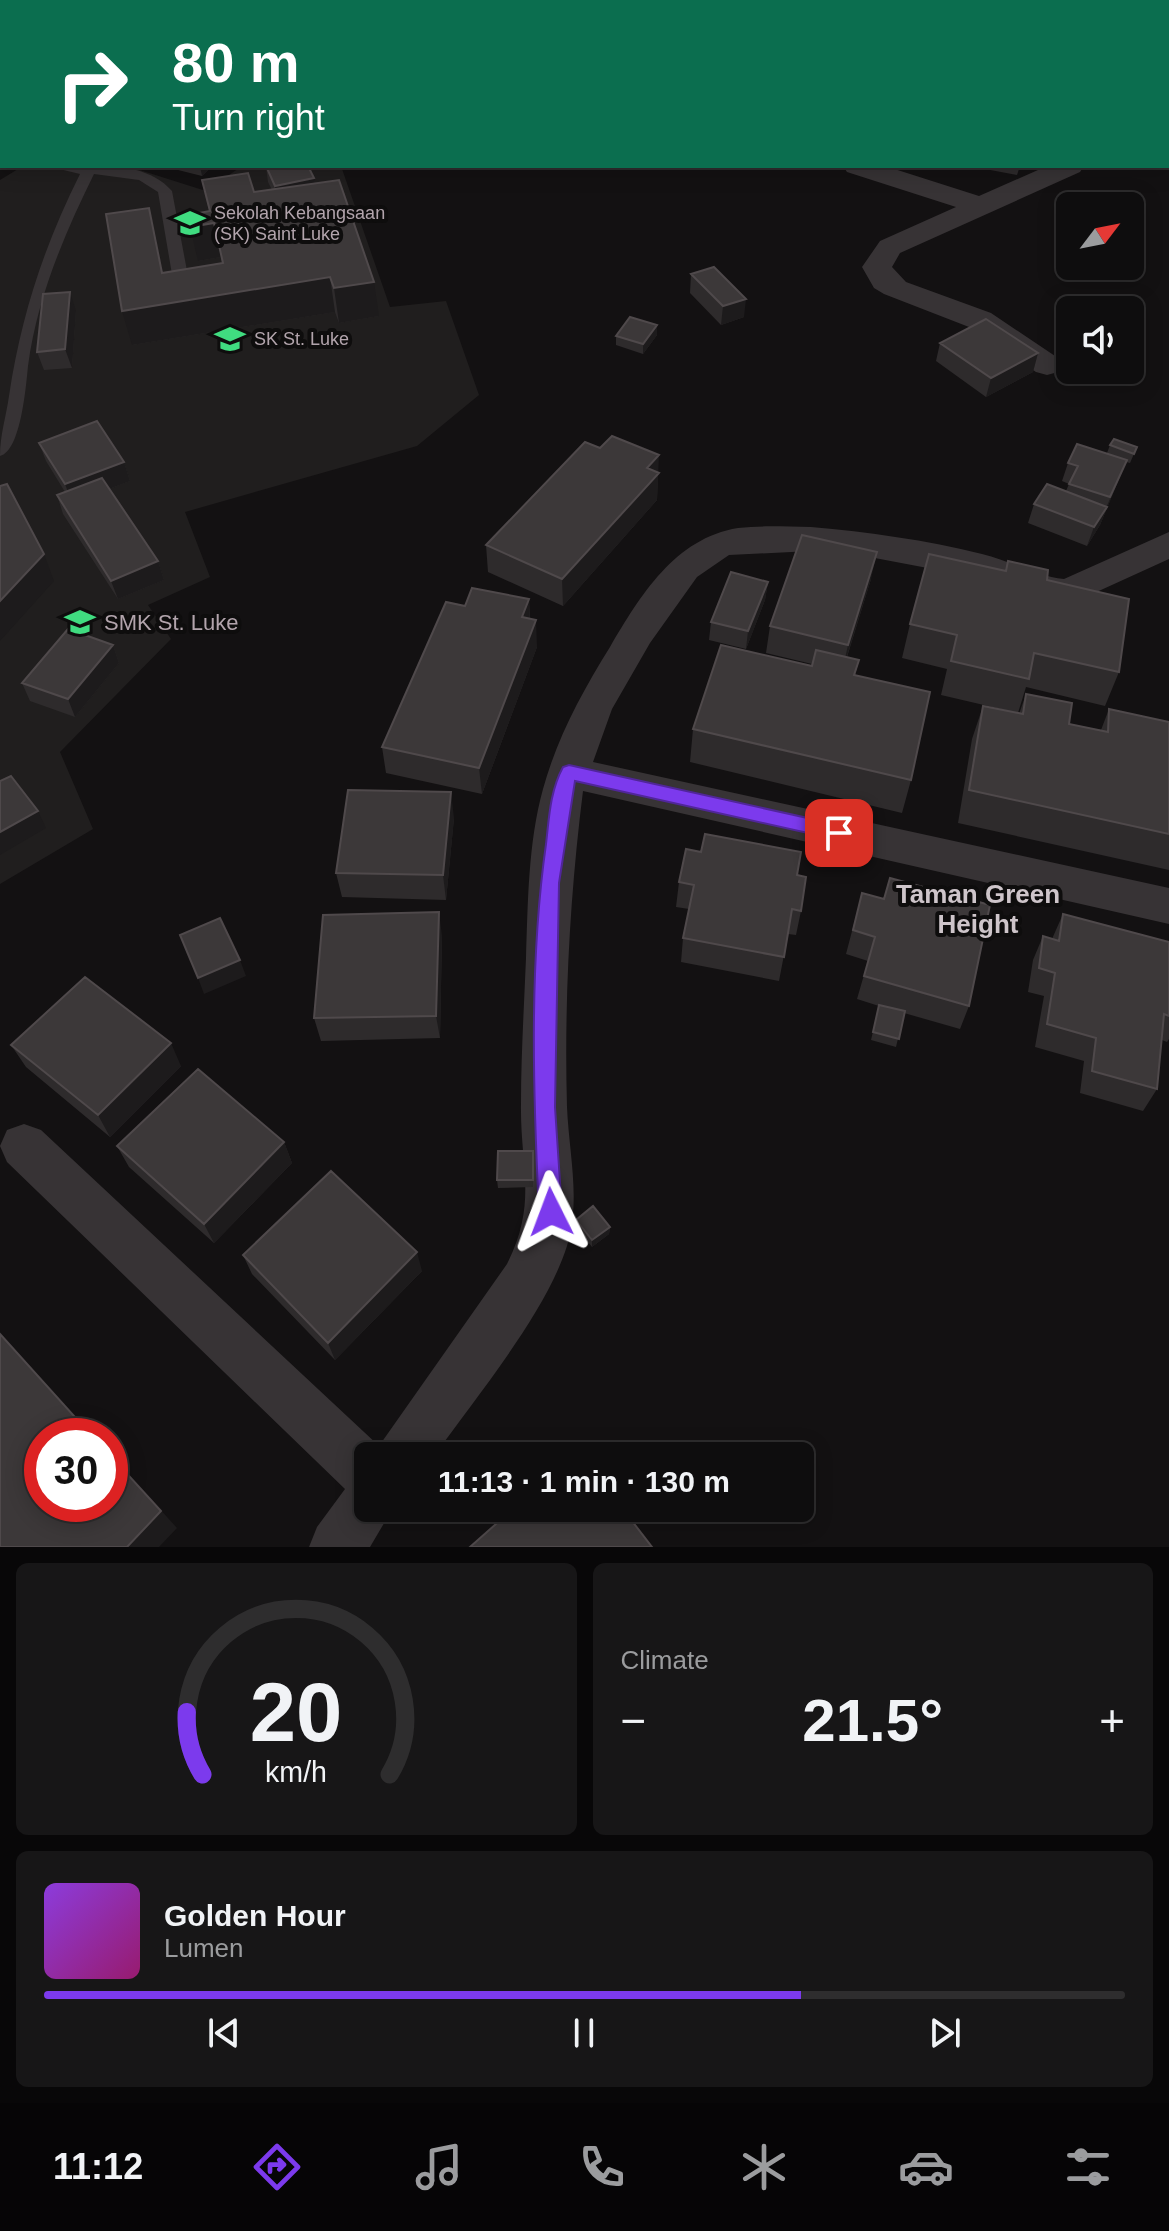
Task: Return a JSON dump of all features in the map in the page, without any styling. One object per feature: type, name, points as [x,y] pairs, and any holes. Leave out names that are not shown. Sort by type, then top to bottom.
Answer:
[{"type":"street","points":[[863,168],[981,206]]},
{"type":"street","points":[[1047,365],[980,320],[895,288],[879,275],[879,260],[890,247],[1066,168]]},
{"type":"street","points":[[412,1442],[525,1282],[542,1247],[551,1212],[544,1107],[550,883],[563,790],[593,707],[637,633],[684,568],[718,545],[764,539],[859,543],[981,566],[1044,590],[1068,592],[1169,544]]},
{"type":"street","points":[[569,772],[1169,906]]},
{"type":"street","points":[[24,1146],[354,1460]]},
{"type":"street","points":[[337,1547],[355,1522]]},
{"type":"lane","points":[[65,168],[141,174],[160,185],[165,191],[183,292]]},
{"type":"lane","points":[[0,451],[16,417],[24,345],[53,241],[88,172]]},
{"type":"shaded area","name":"SK St. Luke","points":[[20,168],[133,168],[206,191],[239,168],[342,168],[390,307],[446,301],[479,395],[417,446],[185,512],[210,577],[148,605],[171,639],[60,752],[93,829],[0,884],[0,180]]},
{"type":"building","points":[[267,168],[309,168],[314,178],[275,186]]},
{"type":"building","points":[[248,173],[254,192],[339,180],[374,282],[334,288],[330,277],[122,311],[106,214],[149,208],[162,273],[223,263],[214,223],[190,227],[188,215],[210,211],[202,180]]},
{"type":"building","points":[[714,267],[746,299],[723,306],[691,274]]},
{"type":"building","points":[[70,292],[65,349],[37,352],[43,294]]},
{"type":"building","points":[[630,317],[657,325],[643,344],[616,336]]},
{"type":"building","points":[[986,319],[1038,353],[991,378],[940,343]]},
{"type":"building","points":[[97,421],[124,462],[65,484],[39,443]]},
{"type":"building","points":[[612,436],[659,455],[647,468],[659,473],[562,579],[486,545],[585,442],[600,448]]},
{"type":"building","points":[[1114,439],[1137,447],[1134,454],[1110,445]]},
{"type":"building","points":[[1077,444],[1127,460],[1110,497],[1069,484],[1078,466],[1068,463]]},
{"type":"building","points":[[102,478],[158,561],[111,581],[57,495]]},
{"type":"building","points":[[7,484],[44,554],[0,601],[0,486]]},
{"type":"building","points":[[1047,484],[1107,507],[1094,527],[1034,504]]},
{"type":"building","points":[[802,535],[877,552],[848,645],[770,626]]},
{"type":"building","points":[[929,554],[1006,571],[1008,561],[1048,570],[1047,580],[1129,599],[1119,672],[1034,653],[1029,679],[951,661],[957,635],[910,624]]},
{"type":"building","points":[[731,572],[768,582],[748,631],[711,622]]},
{"type":"building","points":[[472,588],[529,599],[522,617],[536,620],[479,768],[382,747],[446,602],[465,606]]},
{"type":"building","points":[[68,629],[113,645],[68,699],[22,683]]},
{"type":"building","points":[[721,645],[812,666],[816,650],[859,660],[854,675],[930,692],[911,780],[693,729]]},
{"type":"building","points":[[1026,694],[1072,703],[1069,724],[1108,732],[1109,709],[1169,722],[1169,834],[969,790],[983,706],[1023,714]]},
{"type":"building","points":[[11,776],[38,811],[0,832],[0,781]]},
{"type":"building","points":[[348,790],[451,792],[443,875],[336,873]]},
{"type":"building","points":[[705,834],[801,852],[797,875],[806,877],[801,911],[792,909],[784,957],[683,938],[694,885],[679,882],[686,849],[701,852]]},
{"type":"building","points":[[890,878],[990,905],[969,1006],[864,976],[875,937],[853,930],[862,893],[884,899]]},
{"type":"building","points":[[439,912],[436,1016],[314,1018],[323,915]]},
{"type":"building","points":[[1063,914],[1169,942],[1169,1016],[1164,1014],[1157,1089],[1092,1071],[1096,1038],[1047,1024],[1055,973],[1039,968],[1043,936],[1059,941]]},
{"type":"building","points":[[220,918],[240,960],[198,978],[180,935]]},
{"type":"building","points":[[85,977],[171,1043],[98,1115],[11,1045]]},
{"type":"building","points":[[879,1005],[905,1011],[899,1039],[873,1032]]},
{"type":"building","points":[[198,1069],[284,1142],[204,1224],[117,1146]]},
{"type":"building","points":[[498,1151],[533,1151],[533,1180],[497,1180]]},
{"type":"building","points":[[331,1171],[417,1252],[328,1343],[243,1255]]},
{"type":"building","points":[[593,1206],[610,1227],[592,1240],[576,1220]]},
{"type":"building","points":[[0,1334],[76,1418],[24,1418],[24,1522],[128,1522],[128,1475],[161,1511],[127,1547],[0,1547]]},
{"type":"building","points":[[498,1522],[633,1522],[652,1547],[470,1547]]},
{"type":"place","name":"Sekolah Kebangsaan (SK) Saint Luke","points":[[190,223]]},
{"type":"place","name":"SK St. Luke","points":[[230,339]]},
{"type":"place","name":"SMK St. Luke","points":[[80,622]]},
{"type":"district","name":"Taman Green Height","points":[[978,909]]},
{"type":"route","points":[[551,1212],[544,1107],[550,883],[563,790],[569,772],[839,833]]}]
